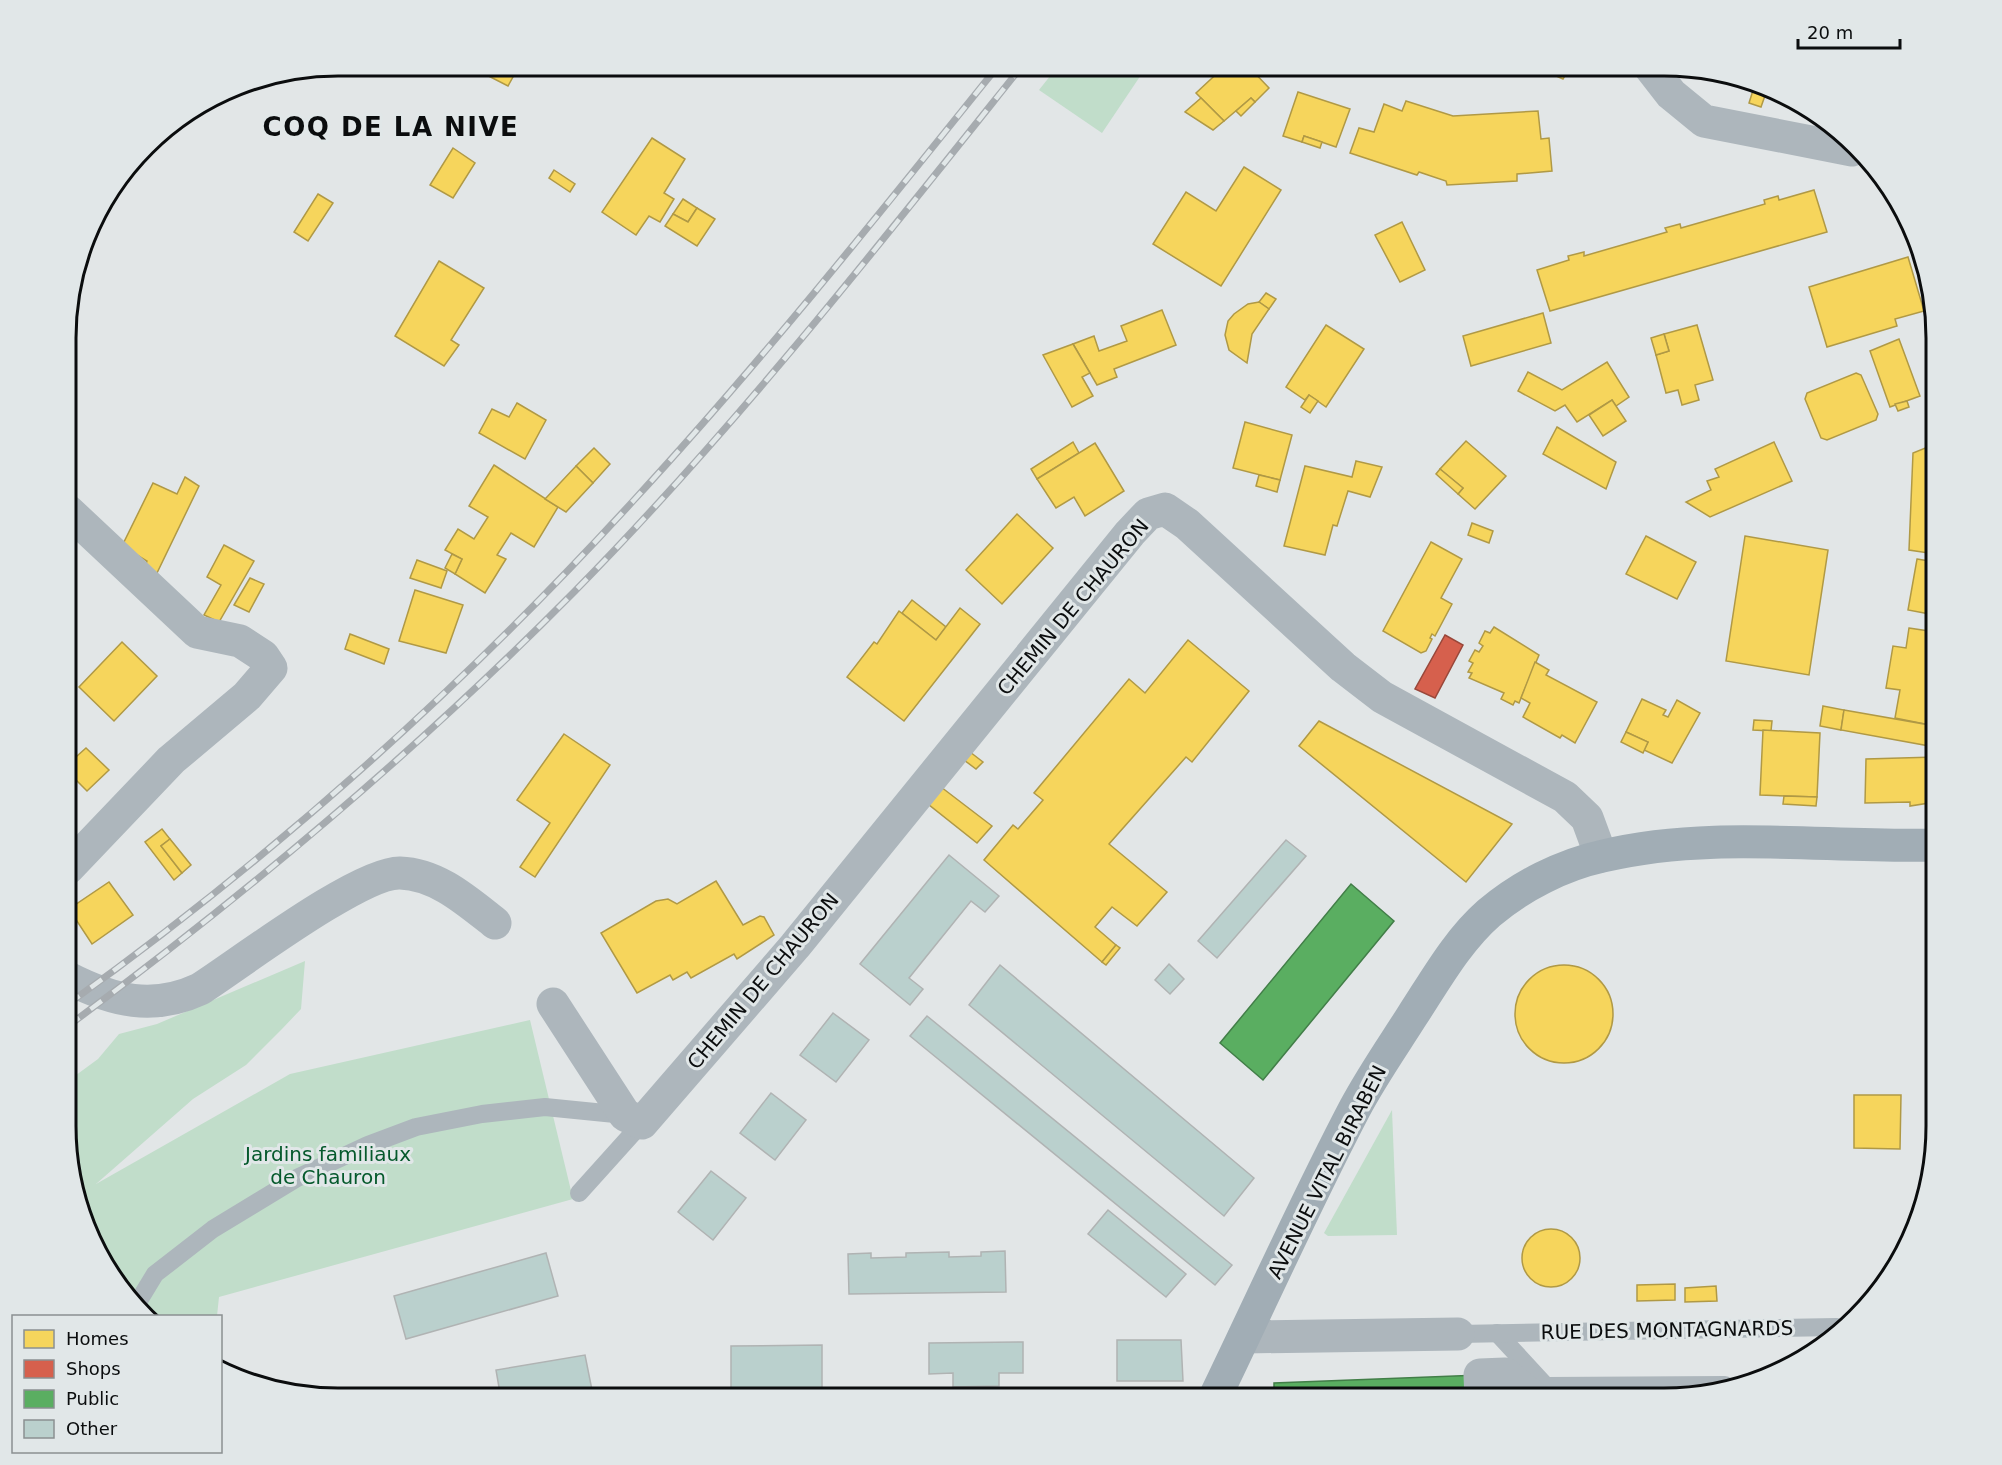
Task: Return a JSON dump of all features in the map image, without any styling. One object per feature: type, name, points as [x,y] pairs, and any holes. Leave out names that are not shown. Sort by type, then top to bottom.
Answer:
[{"type":"main road","points":[[1601,856],[1645,847],[1747,841],[1926,845]]},
{"type":"main road","name":"AVENUE VITAL BIRABEN","points":[[1219,1388],[1356,1106],[1449,961],[1478,924],[1510,898],[1567,866],[1601,856]]},
{"type":"street","points":[[1657,76],[1671,94],[1704,121],[1843,148]]},
{"type":"street","name":"CHEMIN DE CHAURON","points":[[633,1119],[795,946],[1130,533],[1148,514],[1165,509],[1187,524],[1343,667],[1383,697],[1565,796],[1587,818],[1601,856]]},
{"type":"street","points":[[76,519],[197,632],[240,641],[263,656],[271,668],[247,696],[171,760],[76,860]]},
{"type":"street","points":[[76,981],[130,1001],[170,1001],[184,997],[200,989],[342,895],[373,879],[399,873],[430,879],[462,897],[495,923]]},
{"type":"street","points":[[553,1004],[633,1119]]},
{"type":"street","name":"RUE DES MONTAGNARDS","points":[[1244,1337],[1458,1334]]},
{"type":"street","points":[[1481,1388],[1480,1375],[1505,1374],[1522,1388]]},
{"type":"lane","points":[[141,1298],[155,1274],[213,1229],[297,1178],[377,1141],[416,1127],[482,1114],[545,1107],[633,1119],[579,1193]]},
{"type":"lane","name":"RUE DES MONTAGNARDS","points":[[1458,1334],[1831,1327]]},
{"type":"lane","name":"RUE DES MONTAGNARDS","points":[[1497,1333],[1546,1386],[1707,1384]]},
{"type":"green space","points":[[1050,76],[1140,76],[1102,133],[1039,90]]},
{"type":"green space","name":"Jardins familiaux de Chauron","points":[[305,961],[301,1009],[246,1065],[193,1099],[96,1184],[290,1074],[530,1020],[573,1199],[219,1297],[217,1315],[157,1315],[121,1272],[96,1227],[90,1210],[85,1194],[77,1143],[76,1075],[98,1059],[119,1034],[157,1024]]},
{"type":"green space","points":[[1392,1110],[1397,1235],[1328,1236],[1324,1233]]},
{"type":"building: Homes","points":[[488,76],[514,76],[508,86]]},
{"type":"building: Homes","points":[[1214,76],[1258,76],[1269,88],[1255,102],[1251,98],[1224,121],[1196,93]]},
{"type":"building: Homes","points":[[1298,92],[1350,109],[1336,147],[1304,136],[1302,142],[1283,136]]},
{"type":"building: Homes","points":[[1752,92],[1765,96],[1761,107],[1749,103]]},
{"type":"building: Homes","points":[[1201,98],[1224,121],[1213,130],[1185,112]]},
{"type":"building: Homes","points":[[1251,98],[1255,102],[1241,116],[1236,111]]},
{"type":"building: Homes","points":[[1406,101],[1453,116],[1538,111],[1541,139],[1549,138],[1552,171],[1517,174],[1517,181],[1447,185],[1446,181],[1419,172],[1417,175],[1350,153],[1359,128],[1374,132],[1384,104],[1402,111]]},
{"type":"building: Homes","points":[[1304,136],[1322,142],[1320,148],[1302,142]]},
{"type":"building: Homes","points":[[652,138],[685,159],[664,193],[674,199],[660,222],[649,216],[636,235],[602,212]]},
{"type":"building: Homes","points":[[453,148],[475,163],[453,198],[430,185]]},
{"type":"building: Homes","points":[[1244,167],[1281,190],[1221,286],[1153,244],[1186,192],[1216,211]]},
{"type":"building: Homes","points":[[554,170],[575,184],[570,192],[549,178]]},
{"type":"building: Homes","points":[[1814,190],[1827,232],[1550,311],[1537,270],[1569,260],[1568,256],[1584,252],[1584,256],[1667,232],[1665,228],[1680,224],[1681,228],[1765,204],[1764,200],[1778,196],[1779,200]]},
{"type":"building: Homes","points":[[318,194],[333,203],[308,241],[294,232]]},
{"type":"building: Homes","points":[[683,199],[697,208],[688,222],[673,214]]},
{"type":"building: Homes","points":[[697,208],[715,219],[697,246],[665,226],[673,214],[688,222]]},
{"type":"building: Homes","points":[[1402,222],[1425,270],[1400,282],[1375,235]]},
{"type":"building: Homes","points":[[1908,257],[1924,311],[1895,319],[1897,326],[1827,347],[1809,287]]},
{"type":"building: Homes","points":[[439,261],[484,288],[451,340],[459,345],[444,366],[395,336]]},
{"type":"building: Homes","points":[[1266,293],[1276,299],[1269,309],[1259,302]]},
{"type":"building: Homes","points":[[1259,302],[1269,309],[1252,334],[1247,363],[1229,350],[1225,335],[1228,321],[1234,314],[1248,304]]},
{"type":"building: Homes","points":[[1162,310],[1176,345],[1114,369],[1117,377],[1097,385],[1073,344],[1094,336],[1099,351],[1127,341],[1121,326]]},
{"type":"building: Homes","points":[[1543,313],[1551,343],[1471,366],[1463,336]]},
{"type":"building: Homes","points":[[1326,325],[1364,349],[1326,407],[1309,395],[1305,400],[1286,387]]},
{"type":"building: Homes","points":[[1697,325],[1713,380],[1695,385],[1699,400],[1682,405],[1678,390],[1666,393],[1656,355],[1669,351],[1664,334]]},
{"type":"building: Homes","points":[[1664,334],[1669,351],[1656,355],[1651,338]]},
{"type":"building: Homes","points":[[1899,339],[1920,396],[1890,407],[1870,351]]},
{"type":"building: Homes","points":[[1073,344],[1090,373],[1082,377],[1093,396],[1072,407],[1043,355]]},
{"type":"building: Homes","points":[[1607,362],[1629,397],[1616,406],[1612,400],[1577,422],[1565,405],[1555,411],[1518,391],[1528,372],[1562,390]]},
{"type":"building: Homes","points":[[1856,373],[1861,375],[1878,414],[1876,420],[1827,440],[1821,438],[1805,399],[1807,393]]},
{"type":"building: Homes","points":[[1309,395],[1318,401],[1310,413],[1301,407]]},
{"type":"building: Homes","points":[[1612,400],[1626,421],[1603,436],[1589,415]]},
{"type":"building: Homes","points":[[1907,401],[1909,407],[1898,411],[1895,404]]},
{"type":"building: Homes","points":[[517,403],[546,420],[525,459],[479,433],[492,409],[509,417]]},
{"type":"building: Homes","points":[[1245,422],[1292,435],[1280,480],[1233,468]]},
{"type":"building: Homes","points":[[1557,427],[1616,462],[1606,489],[1543,454]]},
{"type":"building: Homes","points":[[1466,441],[1506,476],[1475,509],[1458,494],[1463,488],[1440,469]]},
{"type":"building: Homes","points":[[1073,442],[1079,453],[1037,479],[1031,469]]},
{"type":"building: Homes","points":[[1774,442],[1792,481],[1710,517],[1686,502],[1711,490],[1707,481],[1719,477],[1715,469]]},
{"type":"building: Homes","points":[[1095,443],[1124,491],[1085,516],[1074,497],[1056,508],[1037,479]]},
{"type":"building: Homes","points":[[594,448],[610,464],[593,483],[576,466]]},
{"type":"building: Homes","points":[[1926,448],[1926,553],[1909,550],[1913,453]]},
{"type":"building: Homes","points":[[1356,461],[1382,467],[1370,497],[1348,491],[1337,526],[1333,525],[1325,555],[1284,546],[1305,466],[1352,477]]},
{"type":"building: Homes","points":[[494,465],[558,507],[534,547],[511,533],[497,555],[506,559],[485,593],[455,574],[462,559],[445,550],[458,529],[474,539],[488,517],[469,506]]},
{"type":"building: Homes","points":[[576,466],[593,483],[566,512],[545,499]]},
{"type":"building: Homes","points":[[1440,469],[1463,488],[1458,494],[1436,474]]},
{"type":"building: Homes","points":[[1259,475],[1280,480],[1277,492],[1256,486]]},
{"type":"building: Homes","points":[[185,477],[199,486],[156,575],[144,569],[147,561],[122,546],[153,483],[177,494]]},
{"type":"building: Homes","points":[[1017,514],[1053,548],[1002,604],[966,570]]},
{"type":"building: Homes","points":[[1472,523],[1493,531],[1489,543],[1468,535]]},
{"type":"building: Homes","points":[[1646,536],[1696,562],[1677,599],[1626,574]]},
{"type":"building: Homes","points":[[1745,536],[1828,550],[1809,675],[1726,661]]},
{"type":"building: Homes","points":[[1431,542],[1462,559],[1441,598],[1452,604],[1435,636],[1432,634],[1426,651],[1421,653],[1383,631]]},
{"type":"building: Homes","points":[[224,545],[254,561],[219,622],[204,615],[221,585],[207,577]]},
{"type":"building: Homes","points":[[452,554],[462,559],[455,574],[445,568]]},
{"type":"building: Homes","points":[[1917,559],[1926,560],[1926,613],[1908,610]]},
{"type":"building: Homes","points":[[417,560],[447,571],[441,588],[410,578]]},
{"type":"building: Homes","points":[[250,578],[264,584],[249,612],[234,605]]},
{"type":"building: Homes","points":[[415,590],[463,605],[446,653],[399,641]]},
{"type":"building: Homes","points":[[912,600],[946,627],[936,640],[902,613]]},
{"type":"building: Homes","points":[[960,608],[980,624],[904,721],[847,677],[874,642],[877,644],[899,611],[936,640]]},
{"type":"building: Homes","points":[[1494,627],[1539,655],[1519,703],[1515,701],[1513,705],[1501,699],[1504,693],[1469,678],[1472,673],[1468,672],[1473,663],[1469,661],[1475,650],[1479,652],[1483,646],[1479,643],[1485,631],[1490,633]]},
{"type":"building: Homes","points":[[1909,628],[1926,631],[1926,724],[1895,718],[1900,690],[1886,688],[1893,646],[1906,648]]},
{"type":"building: Homes","points":[[350,634],[389,649],[384,664],[345,649]]},
{"type":"building: Homes","points":[[1188,640],[1249,691],[1192,762],[1186,757],[1109,844],[1167,892],[1137,926],[1112,907],[1095,927],[1116,945],[1102,962],[984,860],[1013,825],[1018,829],[1043,800],[1034,793],[1129,679],[1145,693]]},
{"type":"building: Homes","points":[[122,642],[157,676],[114,721],[79,687]]},
{"type":"building: Homes","points":[[1535,662],[1549,670],[1546,675],[1597,702],[1575,743],[1562,735],[1560,738],[1523,717],[1530,703],[1521,698]]},
{"type":"building: Homes","points":[[1642,699],[1666,710],[1663,715],[1668,717],[1677,700],[1700,713],[1672,763],[1644,750],[1648,742],[1626,732]]},
{"type":"building: Homes","points":[[1823,706],[1844,710],[1841,730],[1820,726]]},
{"type":"building: Homes","points":[[1844,710],[1926,724],[1926,745],[1841,730]]},
{"type":"building: Homes","points":[[1754,720],[1772,721],[1771,731],[1753,730]]},
{"type":"building: Homes","points":[[1319,721],[1512,824],[1466,882],[1299,746]]},
{"type":"building: Homes","points":[[1763,730],[1820,733],[1817,797],[1760,795]]},
{"type":"building: Homes","points":[[1626,732],[1648,742],[1643,753],[1621,742]]},
{"type":"building: Homes","points":[[564,734],[610,765],[535,877],[520,867],[550,823],[517,800]]},
{"type":"building: Homes","points":[[86,748],[109,770],[87,791],[76,782],[76,757]]},
{"type":"building: Homes","points":[[970,752],[983,762],[976,769],[964,760]]},
{"type":"building: Homes","points":[[1926,757],[1926,803],[1910,806],[1910,802],[1865,803],[1866,759]]},
{"type":"building: Homes","points":[[941,787],[992,826],[977,843],[928,804]]},
{"type":"building: Homes","points":[[1784,796],[1817,797],[1816,806],[1783,804]]},
{"type":"building: Homes","points":[[162,829],[170,839],[161,846],[182,873],[174,880],[145,842]]},
{"type":"building: Homes","points":[[170,839],[191,865],[182,873],[161,846]]},
{"type":"building: Homes","points":[[716,881],[743,925],[760,916],[764,917],[774,935],[737,959],[734,954],[691,978],[687,972],[673,980],[670,975],[637,993],[601,933],[656,901],[668,899],[677,904]]},
{"type":"building: Homes","points":[[109,882],[133,915],[92,944],[76,920],[76,904]]},
{"type":"building: Homes","points":[[1116,945],[1120,948],[1106,965],[1102,962]]},
{"type":"building: Homes","points":[[1564,965],[1583,969],[1598,980],[1609,995],[1613,1014],[1609,1033],[1598,1048],[1583,1059],[1564,1063],[1545,1059],[1530,1048],[1519,1033],[1515,1014],[1519,995],[1530,980],[1545,969]]},
{"type":"building: Homes","points":[[1854,1095],[1901,1095],[1900,1149],[1854,1148]]},
{"type":"building: Homes","points":[[1545,1229],[1557,1229],[1572,1237],[1580,1252],[1580,1264],[1572,1279],[1557,1287],[1545,1287],[1530,1279],[1522,1264],[1522,1252],[1530,1237]]},
{"type":"building: Homes","points":[[1675,1284],[1675,1300],[1637,1301],[1637,1285]]},
{"type":"building: Homes","points":[[1716,1286],[1717,1301],[1685,1302],[1685,1288]]},
{"type":"building: Shops","points":[[1445,635],[1463,645],[1435,698],[1415,689]]},
{"type":"building: Public","points":[[1351,884],[1394,921],[1263,1080],[1220,1043]]},
{"type":"building: Public","points":[[1480,1375],[1481,1388],[1274,1388],[1274,1383]]},
{"type":"building: Other","points":[[1286,840],[1306,856],[1217,958],[1198,941]]},
{"type":"building: Other","points":[[949,855],[999,896],[985,912],[971,901],[909,978],[923,989],[910,1005],[860,964]]},
{"type":"building: Other","points":[[1169,964],[1184,979],[1170,994],[1155,980]]},
{"type":"building: Other","points":[[1000,965],[1254,1178],[1224,1216],[969,1005]]},
{"type":"building: Other","points":[[833,1013],[869,1040],[836,1082],[800,1055]]},
{"type":"building: Other","points":[[927,1016],[1232,1265],[1215,1285],[910,1036]]},
{"type":"building: Other","points":[[771,1093],[806,1120],[775,1160],[740,1133]]},
{"type":"building: Other","points":[[711,1171],[746,1198],[713,1240],[678,1212]]},
{"type":"building: Other","points":[[1108,1210],[1186,1274],[1166,1297],[1088,1234]]},
{"type":"building: Other","points":[[1005,1251],[1006,1292],[849,1294],[848,1254],[871,1253],[871,1258],[906,1257],[906,1253],[949,1252],[949,1257],[981,1256],[981,1252]]},
{"type":"building: Other","points":[[546,1253],[558,1296],[406,1339],[394,1296]]},
{"type":"building: Other","points":[[1117,1340],[1181,1340],[1183,1381],[1117,1381]]},
{"type":"building: Other","points":[[1023,1342],[1023,1373],[999,1373],[999,1386],[953,1387],[953,1373],[929,1374],[929,1343]]},
{"type":"building: Other","points":[[822,1345],[822,1388],[731,1388],[731,1346]]},
{"type":"building: Other","points":[[585,1355],[592,1388],[499,1388],[496,1370]]},
{"type":"railway","points":[[76,998],[144,948],[292,829],[364,767],[503,637],[682,447],[820,286],[990,76]]},
{"type":"railway","points":[[76,1020],[201,924],[330,818],[455,707],[575,591],[635,529],[749,400],[860,268],[1014,76]]},
{"type":"district","name":"COQ DE LA NIVE","points":[[391,127]]}]
